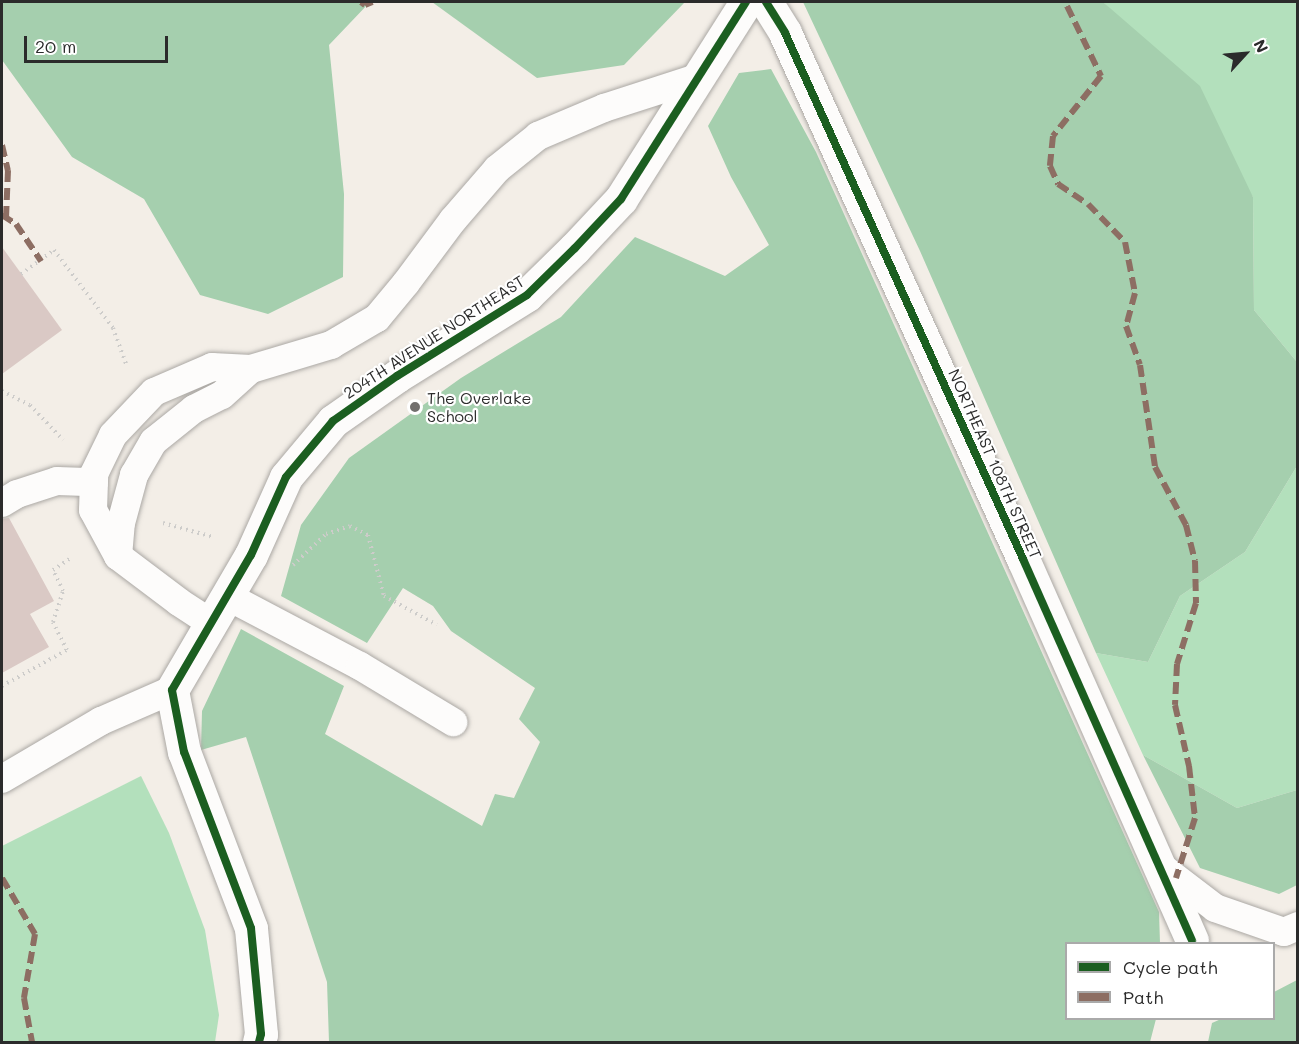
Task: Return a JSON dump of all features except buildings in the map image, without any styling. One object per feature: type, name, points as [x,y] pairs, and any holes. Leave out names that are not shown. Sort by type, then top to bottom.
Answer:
[{"type":"street","name":"204TH AVENUE NORTHEAST","points":[[172,690],[219,609],[237,548],[286,477],[333,421],[397,376],[527,295],[575,248],[621,199],[746,2]]},
{"type":"street","name":"NORTHEAST 108TH STREET","points":[[766,2],[790,44],[1019,548],[1192,940]]},
{"type":"street","points":[[172,690],[184,752],[251,928],[260,1042]]},
{"type":"lane","points":[[453,722],[360,666],[219,609],[118,556],[93,510],[94,474],[113,435],[154,392],[212,367],[251,369],[331,345],[377,318],[453,220],[497,169],[538,136],[604,108],[697,78]]},
{"type":"lane","points":[[118,556],[121,523],[134,475],[154,441],[194,409],[222,395],[251,369]]},
{"type":"lane","points":[[2,503],[17,494],[57,481],[94,482]]},
{"type":"lane","points":[[2,779],[101,721],[172,690]]},
{"type":"lane","points":[[1159,865],[1215,908],[1284,932],[1298,926]]},
{"type":"path","points":[[21,274],[54,250],[113,328],[128,367]]},
{"type":"path","points":[[2,391],[30,405],[70,447]]},
{"type":"path","points":[[152,520],[237,548]]},
{"type":"path","points":[[285,566],[295,565],[326,534],[350,526],[368,535],[384,596],[436,625]]},
{"type":"green space","points":[[2,2],[370,2],[329,45],[344,194],[343,277],[268,314],[200,295],[144,199],[72,157],[2,60]]},
{"type":"green space","points":[[432,2],[685,2],[624,65],[537,78]]},
{"type":"green space","points":[[803,2],[1103,2],[1200,86],[1253,197],[1254,310],[1297,362],[1297,466],[1245,552],[1180,596],[1148,662],[1096,653],[920,251]]},
{"type":"green space","points":[[1103,2],[1297,2],[1297,362],[1254,310],[1253,197],[1127,26]]},
{"type":"green space","points":[[771,69],[816,152],[1159,912],[1160,942],[1065,942],[1065,1020],[1156,1020],[1150,1042],[329,1042],[327,982],[246,737],[201,750],[202,711],[241,629],[344,686],[325,734],[482,826],[495,794],[514,798],[540,742],[519,719],[535,688],[451,631],[433,606],[403,588],[367,643],[281,596],[301,525],[349,458],[461,378],[561,317],[635,237],[725,276],[769,245],[731,177],[708,126],[739,73]]},
{"type":"green space","points":[[1297,466],[1297,790],[1237,808],[1143,755],[1096,653],[1148,662],[1180,596],[1245,552]]},
{"type":"green space","points":[[1143,755],[1237,808],[1297,790],[1297,885],[1279,894],[1200,868]]},
{"type":"green space","points":[[141,776],[169,833],[205,930],[219,1015],[215,1042],[2,1042],[2,846]]},
{"type":"green space","points":[[1297,980],[1297,1042],[1208,1042],[1212,1023],[1219,1020],[1275,1020],[1275,991]]},
{"type":"marked path","points":[[361,2],[365,5],[372,2]]},
{"type":"marked path","points":[[1067,6],[1101,76],[1053,136],[1050,166],[1058,184],[1088,204],[1125,242],[1135,293],[1126,326],[1140,365],[1155,467],[1186,525],[1195,561],[1196,603],[1177,664],[1175,705],[1189,766],[1195,818],[1176,878]]},
{"type":"marked path","points":[[2,145],[8,170],[6,218]]},
{"type":"marked path","points":[[2,215],[16,224],[41,261]]},
{"type":"marked path","points":[[2,878],[35,934],[24,998],[32,1042]]},
{"type":"cycle path","points":[[259,1042],[261,1034],[251,928],[184,752],[172,690],[251,555],[286,477],[333,421],[397,376],[527,295],[575,248],[621,199],[746,2]]},
{"type":"cycle path","points":[[766,2],[785,33],[1192,940]]},
{"type":"place","name":"The Overlake School","points":[[415,407]]}]
